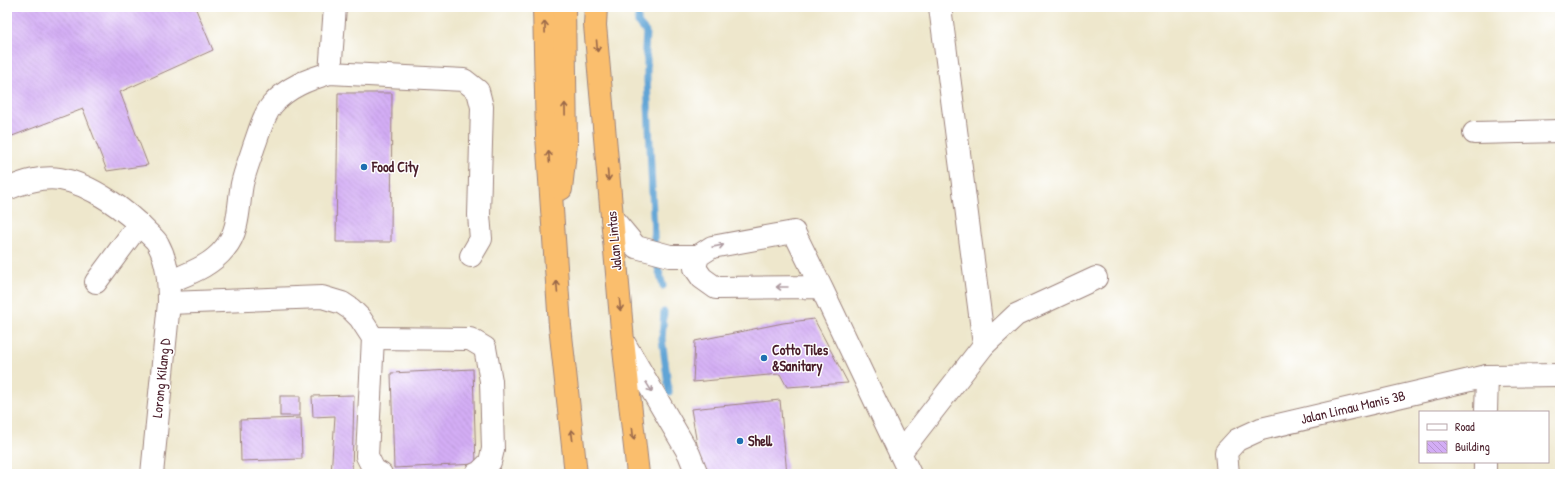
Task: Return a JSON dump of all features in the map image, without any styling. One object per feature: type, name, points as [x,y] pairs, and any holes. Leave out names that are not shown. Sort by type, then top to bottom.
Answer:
[{"type":"highway","points":[[544,7],[547,136],[560,326],[576,474]]},
{"type":"highway","points":[[555,246],[566,143],[564,7]]},
{"type":"highway","name":"Jalan Lintas","points":[[596,7],[595,25],[623,341],[638,474]]},
{"type":"street","points":[[330,74],[335,7]]},
{"type":"street","points":[[940,8],[984,345]]},
{"type":"street","points":[[169,282],[207,266],[225,248],[233,235],[239,210],[242,184],[259,132],[266,115],[273,104],[289,90],[310,79],[330,74],[464,80],[478,91],[482,107],[479,215],[481,239],[471,256]]},
{"type":"street","points":[[1474,133],[1560,131]]},
{"type":"street","name":"Lorong Kilang D","points":[[7,189],[33,180],[45,178],[61,179],[82,186],[99,195],[130,216],[158,243],[165,263],[169,282],[169,303],[152,474]]},
{"type":"street","points":[[612,218],[636,247],[670,256],[698,256],[712,247],[794,232],[910,474]]},
{"type":"street","points":[[96,282],[139,224]]},
{"type":"street","points":[[698,256],[695,268],[702,278],[716,288],[821,287]]},
{"type":"street","points":[[900,453],[984,345],[1016,314],[1096,278]]},
{"type":"street","points":[[169,303],[322,297],[351,309],[360,318],[373,338],[367,456],[374,470],[381,474]]},
{"type":"street","points":[[373,338],[470,339],[485,348],[491,381],[493,449],[490,462],[476,474]]},
{"type":"street","points":[[623,341],[689,454],[697,474]]},
{"type":"street","name":"Jalan Limau Manis 3B","points":[[1228,474],[1226,452],[1237,440],[1261,428],[1487,376],[1560,375]]},
{"type":"street","points":[[1486,411],[1487,376]]},
{"type":"street","points":[[1485,463],[1485,474]]},
{"type":"building","points":[[7,7],[195,7],[213,50],[120,92],[148,165],[107,171],[83,109],[7,138]]},
{"type":"building","name":"Food City","points":[[338,93],[392,93],[391,242],[336,242]]},
{"type":"building","name":"Cotto Tiles &Sanitary","points":[[814,319],[848,383],[787,387],[780,374],[693,382],[695,341],[783,323]]},
{"type":"building","points":[[473,369],[476,464],[394,468],[391,373]]},
{"type":"building","points":[[354,395],[352,474],[331,474],[335,416],[313,417],[312,396]]},
{"type":"building","points":[[280,396],[300,396],[300,416],[280,416]]},
{"type":"building","name":"Shell","points":[[780,400],[787,474],[702,474],[691,409]]},
{"type":"building","points":[[301,418],[302,459],[241,461],[240,420]]},
{"type":"building","points":[[324,472],[324,474],[311,474],[311,473]]},
{"type":"waterway","points":[[638,7],[638,23],[646,32],[645,50],[647,60],[655,257],[663,286]]},
{"type":"waterway","points":[[664,312],[662,339],[669,392]]},
{"type":"place","name":"Food City","points":[[364,167]]},
{"type":"place","name":"Cotto Tiles &Sanitary","points":[[764,358]]},
{"type":"place","name":"Shell","points":[[740,441]]}]
